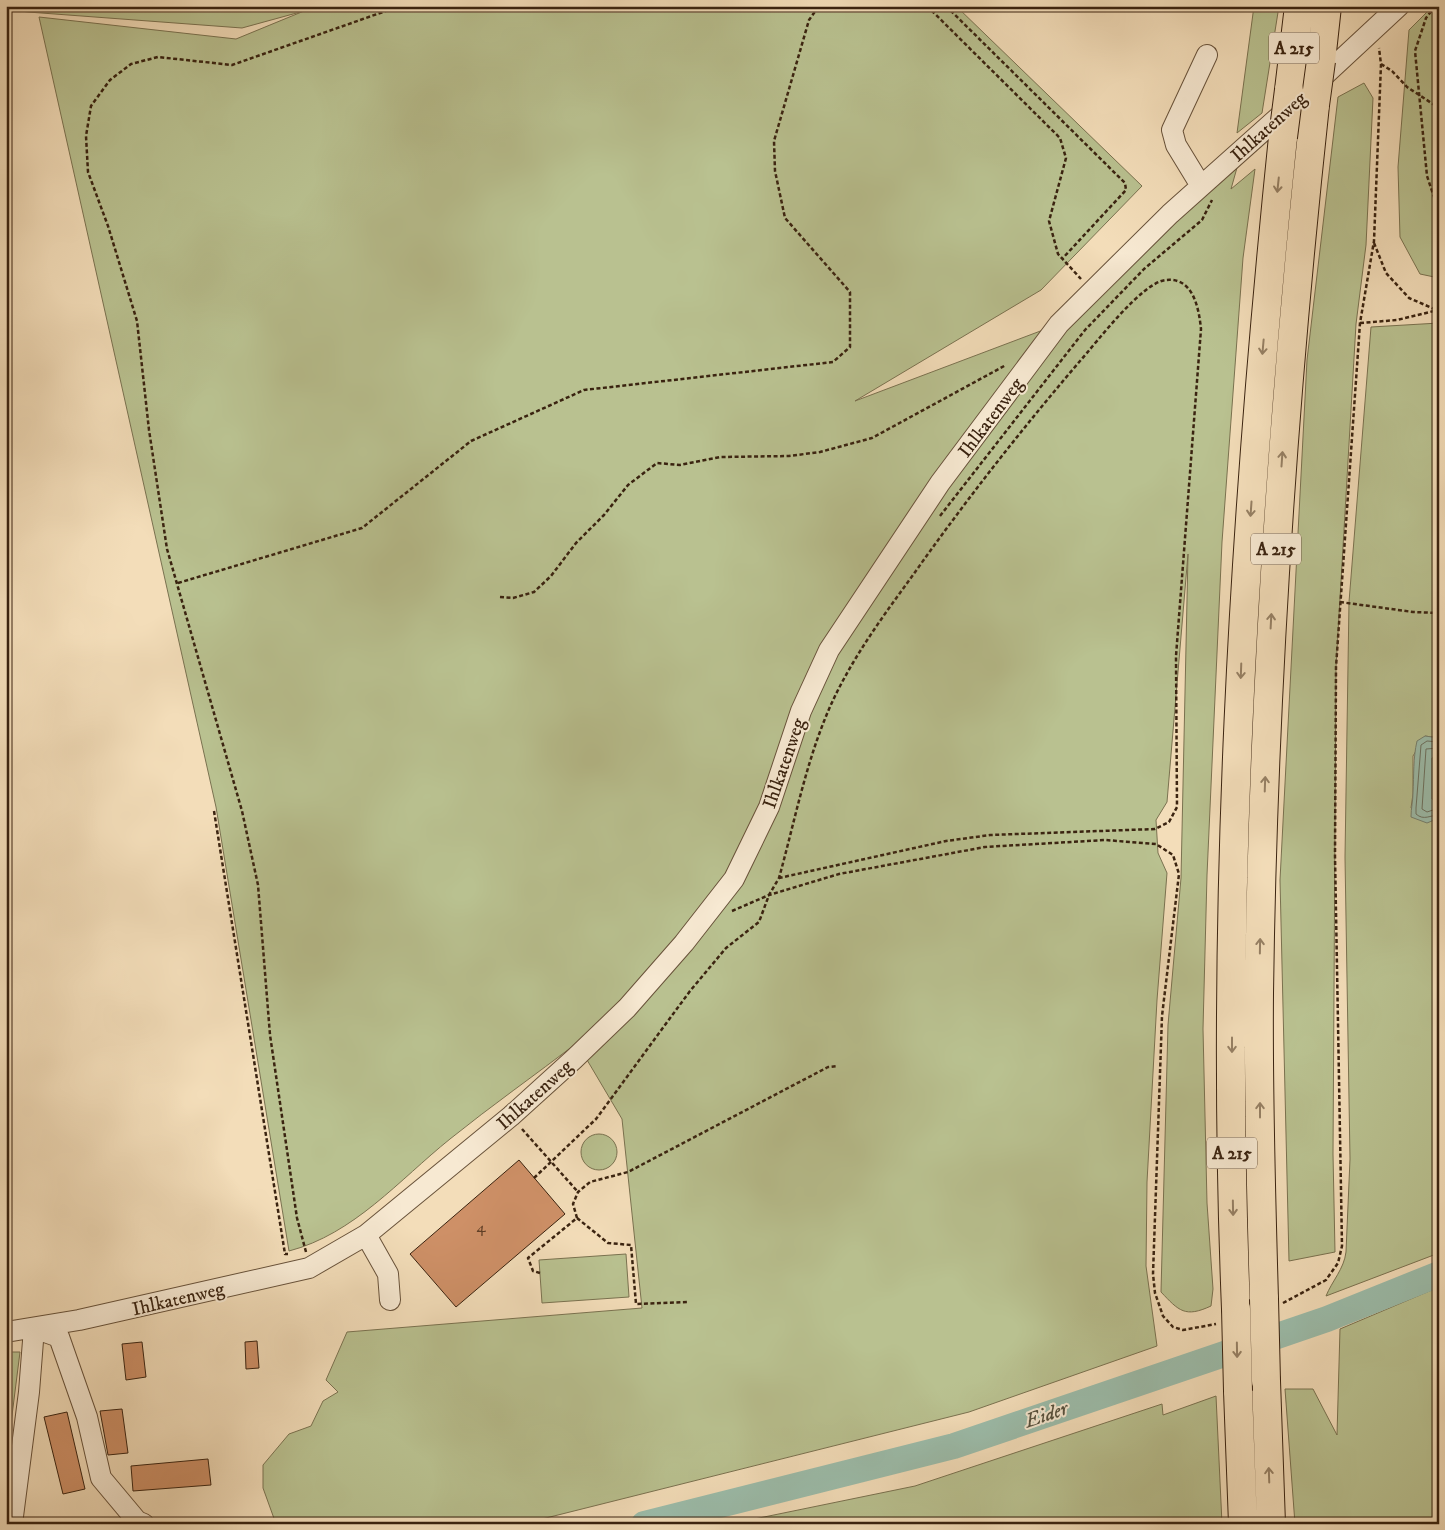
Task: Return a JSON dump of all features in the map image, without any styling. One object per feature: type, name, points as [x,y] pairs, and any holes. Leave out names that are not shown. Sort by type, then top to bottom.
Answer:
[{"type":"highway","name":"A 215","points":[[1243,1524],[1238,1391],[1230,1316],[1233,1212],[1232,996],[1240,698],[1245,585],[1261,374],[1283,137],[1299,6]]},
{"type":"highway","name":"A 215","points":[[1271,1524],[1266,1381],[1272,1301],[1259,995],[1267,710],[1274,578],[1290,360],[1315,105],[1327,6]]},
{"type":"street","name":"Ihlkatenweg","points":[[6,1332],[116,1312],[309,1268],[366,1235],[511,1116],[627,1008],[734,879],[769,808],[800,711],[829,650],[940,483],[1059,324],[1093,291],[1208,190],[1399,6]]},
{"type":"street","points":[[1207,55],[1172,130],[1176,145],[1208,190]]},
{"type":"street","points":[[366,1235],[388,1274],[390,1300]]},
{"type":"street","points":[[12,1524],[29,1392],[34,1328],[59,1337],[87,1417],[101,1478],[137,1521],[144,1524]]},
{"type":"path","points":[[305,1247],[297,1218],[270,1035],[258,885],[242,811],[168,549],[148,430],[136,321],[108,226],[88,172],[86,136],[91,106],[110,80],[131,64],[158,57],[232,65],[400,6]]},
{"type":"path","points":[[178,584],[362,528],[471,441],[584,390],[832,362],[850,347],[850,292],[785,218],[775,171],[774,141],[809,20],[819,6]]},
{"type":"path","points":[[927,6],[1060,138],[1066,158],[1049,221],[1058,254],[1093,291]]},
{"type":"path","points":[[946,6],[1125,183],[1126,190],[1062,259]]},
{"type":"path","points":[[1435,6],[1426,18],[1415,51],[1427,176],[1439,212]]},
{"type":"path","points":[[1272,1301],[1290,1301],[1326,1280],[1338,1263],[1342,1246],[1335,856],[1336,667],[1360,323],[1374,241],[1381,64],[1377,39],[1373,31]]},
{"type":"path","points":[[1381,64],[1420,96],[1439,108]]},
{"type":"path","points":[[937,520],[1085,330],[1144,269],[1202,220],[1208,190]]},
{"type":"path","points":[[1374,241],[1386,273],[1409,298],[1434,311]]},
{"type":"path","points":[[534,1178],[551,1164],[596,1119],[690,991],[726,948],[759,922],[769,895],[779,878],[815,748],[837,692],[876,626],[962,506],[1028,422],[1118,317],[1150,286],[1167,279],[1182,284],[1194,294],[1199,308],[1201,329],[1176,656],[1177,808],[1169,822],[1155,829],[990,835],[946,841],[779,878]]},
{"type":"path","points":[[1360,323],[1397,320],[1439,311]]},
{"type":"path","points":[[500,598],[512,598],[534,592],[551,576],[576,542],[604,515],[628,485],[657,463],[680,465],[720,457],[789,456],[820,452],[872,438],[1008,364]]},
{"type":"path","points":[[1340,602],[1395,610],[1439,613]]},
{"type":"path","points":[[214,811],[285,1254],[292,1254]]},
{"type":"path","points":[[706,915],[722,915],[769,895],[839,874],[985,847],[1105,840],[1156,844],[1173,856],[1179,874],[1162,1016],[1154,1209],[1154,1293],[1163,1316],[1173,1327],[1183,1330],[1204,1328],[1230,1316]]},
{"type":"path","points":[[690,1302],[636,1304],[631,1245],[608,1243],[577,1218],[573,1204],[578,1192],[590,1182],[628,1172],[828,1067],[838,1066]]},
{"type":"path","points":[[511,1116],[551,1164],[578,1192]]},
{"type":"path","points":[[540,1273],[533,1271],[528,1258],[577,1218]]},
{"type":"path","points":[[300,1253],[307,1253]]},
{"type":"green space","points":[[6,6],[956,6],[1142,186],[1041,290],[855,401],[1059,324],[1242,150],[1231,189],[1255,169],[1243,258],[1222,542],[1207,875],[1203,1029],[1207,1203],[1213,1289],[1211,1306],[1195,1312],[1183,1311],[1161,1292],[1168,1025],[1181,878],[1188,554],[1167,802],[1156,820],[1158,853],[1167,873],[1157,1000],[1147,1182],[1146,1266],[1157,1346],[969,1412],[522,1524],[276,1524],[263,1488],[263,1465],[289,1434],[311,1426],[323,1401],[338,1392],[326,1380],[347,1332],[642,1308],[622,1119],[577,1043],[450,1139],[355,1219],[312,1243],[289,1251],[216,807],[39,17],[236,39],[304,11],[242,28],[28,12],[6,9]]},
{"type":"green space","points":[[1254,6],[1279,6],[1262,113],[1237,133]]},
{"type":"green space","points":[[1433,6],[1439,6],[1439,278],[1420,274],[1400,237],[1398,167],[1409,30]]},
{"type":"green space","points":[[1364,83],[1373,98],[1366,245],[1356,324],[1336,667],[1333,1154],[1335,1252],[1289,1261],[1280,880],[1307,360],[1338,97]]},
{"type":"green space","points":[[1439,323],[1439,738],[1425,736],[1413,756],[1411,808],[1435,821],[1439,818],[1439,1253],[1326,1296],[1343,1264],[1346,1252],[1350,1159],[1345,857],[1349,602],[1371,327]]},
{"type":"green space","points":[[599,1134],[606,1135],[612,1139],[616,1145],[616,1159],[612,1165],[606,1169],[599,1170],[592,1169],[586,1165],[582,1159],[581,1152],[582,1145],[586,1139],[592,1135]]},
{"type":"green space","points":[[626,1254],[629,1297],[542,1303],[539,1260]]},
{"type":"green space","points":[[1439,1287],[1439,1524],[1295,1524],[1285,1389],[1313,1389],[1337,1435],[1340,1329]]},
{"type":"green space","points":[[6,1352],[20,1352],[6,1463]]},
{"type":"green space","points":[[1216,1396],[1222,1524],[730,1524],[915,1486],[1162,1404],[1163,1415]]},
{"type":"water","points":[[1425,736],[1439,738],[1439,818],[1427,823],[1411,817],[1417,741]]},
{"type":"building","points":[[519,1160],[565,1214],[456,1307],[410,1254]]},
{"type":"building","points":[[257,1341],[259,1368],[246,1369],[245,1342]]},
{"type":"building","points":[[142,1342],[146,1377],[126,1380],[122,1344]]},
{"type":"building","points":[[122,1409],[128,1453],[108,1455],[100,1411]]},
{"type":"building","points":[[67,1412],[85,1489],[63,1494],[44,1417]]},
{"type":"building","points":[[208,1459],[211,1485],[133,1491],[131,1466]]},
{"type":"waterway","name":"Eider","points":[[644,1524],[954,1446],[1327,1319],[1439,1274]]}]
